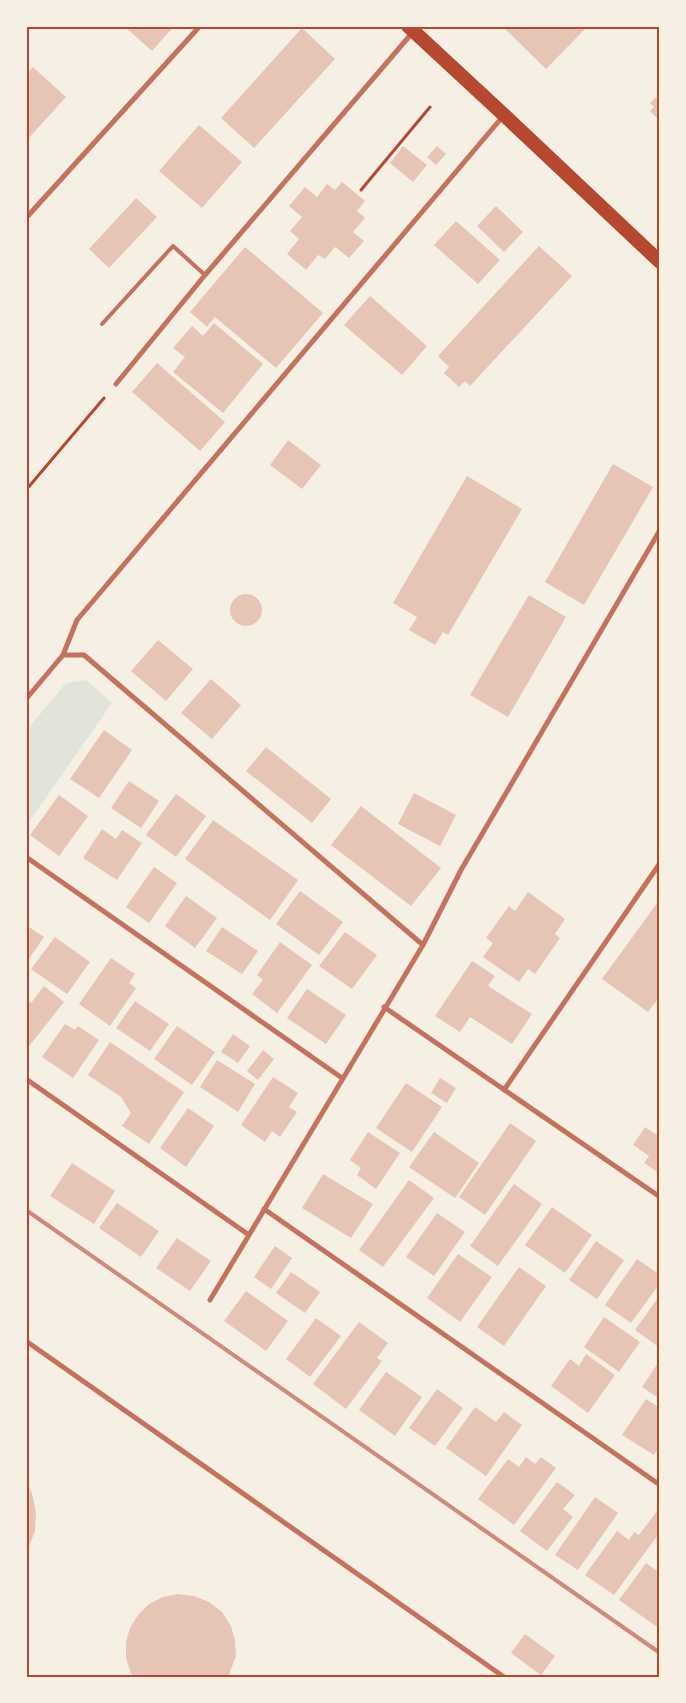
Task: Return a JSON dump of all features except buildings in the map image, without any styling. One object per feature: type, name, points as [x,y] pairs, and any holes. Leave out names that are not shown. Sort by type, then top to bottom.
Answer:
[{"type":"highway","points":[[411,29],[660,262]]},
{"type":"street","points":[[26,218],[200,26]]},
{"type":"street","points":[[116,384],[411,29]]},
{"type":"street","points":[[26,698],[63,656],[77,620],[504,115]]},
{"type":"street","points":[[210,1300],[422,945],[461,870],[660,530]]},
{"type":"street","points":[[63,656],[84,655],[422,945]]},
{"type":"street","points":[[26,857],[342,1078]]},
{"type":"street","points":[[504,1090],[660,863]]},
{"type":"street","points":[[384,1007],[660,1197]]},
{"type":"street","points":[[26,1080],[249,1235]]},
{"type":"street","points":[[264,1209],[660,1485]]},
{"type":"street","points":[[26,1341],[504,1677]]},
{"type":"lane","points":[[102,324],[173,246],[205,275]]},
{"type":"path","points":[[361,190],[430,107]]},
{"type":"path","points":[[26,490],[116,384]]},
{"type":"shaded area","points":[[86,680],[112,703],[26,826],[26,731],[66,683]]},
{"type":"railway","points":[[26,1210],[660,1653]]}]
